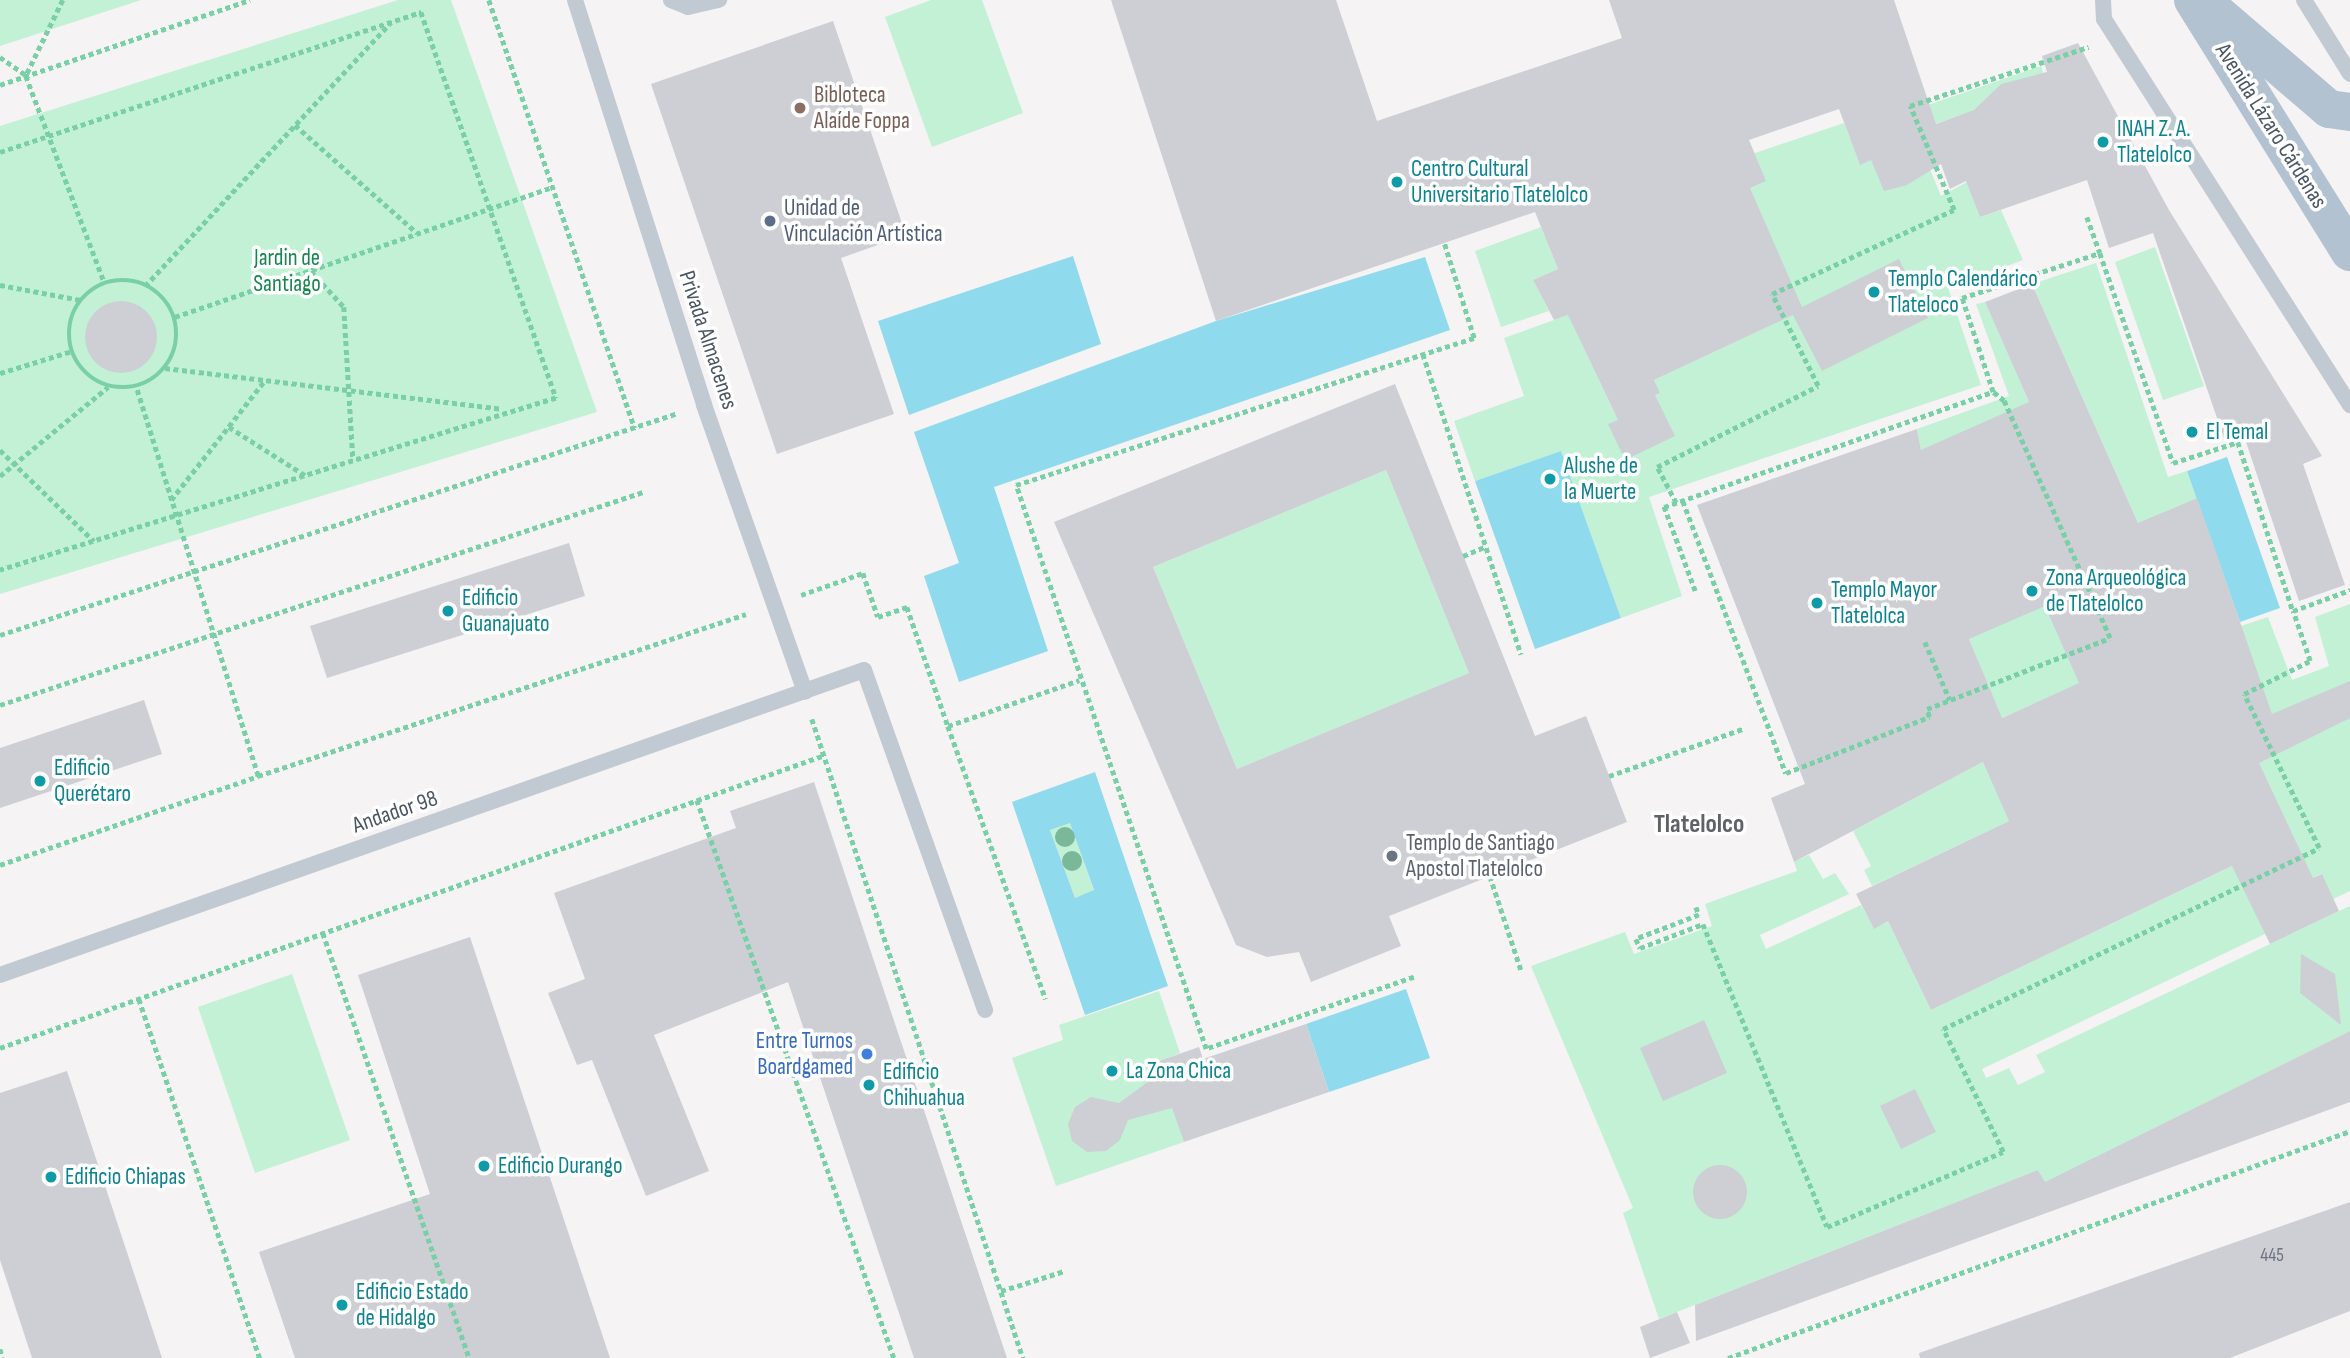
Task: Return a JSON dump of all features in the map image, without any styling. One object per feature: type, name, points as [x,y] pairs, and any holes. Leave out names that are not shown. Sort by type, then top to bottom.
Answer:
[{"type":"main road","name":"Avenida Lázaro Cárdenas","points":[[2193,0],[2350,252]]},
{"type":"main road","points":[[2201,0],[2329,109],[2350,112]]},
{"type":"lane","name":"Privada Almacenes","points":[[575,0],[704,405],[805,692]]},
{"type":"lane","points":[[671,0],[688,7],[719,0]]},
{"type":"lane","points":[[2092,0],[2350,405]]},
{"type":"lane","points":[[2103,0],[2104,19]]},
{"type":"lane","points":[[2304,0],[2350,74]]},
{"type":"lane","name":"Andador 98","points":[[0,975],[863,670],[985,1010]]},
{"type":"path","points":[[26,76],[62,0]]},
{"type":"path","points":[[0,85],[250,0]]},
{"type":"path","points":[[489,0],[635,428]]},
{"type":"path","points":[[0,152],[421,12],[556,398],[507,410],[175,517],[0,570]]},
{"type":"path","points":[[145,286],[391,22]]},
{"type":"path","points":[[1676,503],[1657,467],[1818,386],[1772,294],[1954,210],[1909,106],[2089,47]]},
{"type":"path","points":[[0,57],[26,76],[105,284]]},
{"type":"path","points":[[295,125],[418,234]]},
{"type":"path","points":[[175,317],[553,187]]},
{"type":"path","points":[[1696,907],[1699,915],[1636,939],[1640,948],[1703,924],[1827,1227],[2003,1152],[1943,1029],[2319,848],[2244,694],[2310,661],[2238,442],[2174,463],[2087,217]]},
{"type":"path","points":[[1414,977],[1206,1049],[1079,680],[1016,485],[1474,338],[1444,243]]},
{"type":"path","points":[[1683,501],[1786,773],[1929,717],[1927,709],[2110,638],[2004,401],[1993,392],[1962,298],[2100,253]]},
{"type":"path","points":[[311,271],[344,307],[353,459]]},
{"type":"path","points":[[122,280],[145,286],[167,303],[175,317],[174,353],[166,368],[136,386],[109,386],[85,373],[72,351],[71,322],[82,300],[105,284],[122,280]]},
{"type":"path","points":[[0,285],[82,300]]},
{"type":"path","points":[[0,373],[72,351]]},
{"type":"path","points":[[1423,354],[1521,654]]},
{"type":"path","points":[[166,368],[347,388],[507,410]]},
{"type":"path","points":[[171,501],[266,380]]},
{"type":"path","points":[[0,476],[109,386]]},
{"type":"path","points":[[136,386],[258,776]]},
{"type":"path","points":[[1695,591],[1664,508],[1993,392]]},
{"type":"path","points":[[0,635],[704,405]]},
{"type":"path","points":[[229,427],[305,475]]},
{"type":"path","points":[[0,450],[94,541]]},
{"type":"path","points":[[0,705],[212,632],[643,492]]},
{"type":"path","points":[[1463,556],[1486,546]]},
{"type":"path","points":[[0,865],[863,573],[878,617],[907,607],[1046,999]]},
{"type":"path","points":[[2293,611],[2350,590]]},
{"type":"path","points":[[1925,642],[1950,700]]},
{"type":"path","points":[[948,726],[1079,680]]},
{"type":"path","points":[[805,692],[822,756],[1023,1358]]},
{"type":"path","points":[[1609,776],[1745,728]]},
{"type":"path","points":[[0,1048],[822,756]]},
{"type":"path","points":[[697,800],[894,1358]]},
{"type":"path","points":[[1490,876],[1521,970]]},
{"type":"path","points":[[323,933],[470,1358]]},
{"type":"path","points":[[139,999],[260,1358]]},
{"type":"path","points":[[1728,1358],[2350,1131]]},
{"type":"path","points":[[1001,1291],[1064,1271]]},
{"type":"path","points":[[0,1349],[3,1358]]},
{"type":"green space","points":[[0,0],[141,0],[0,46]]},
{"type":"green space","name":"Jardin de Santiago","points":[[398,0],[451,0],[597,412],[0,594],[0,126]]},
{"type":"green space","points":[[931,0],[982,0],[1023,113],[932,147],[885,17]]},
{"type":"green space","points":[[2041,66],[2050,93],[2028,81],[2001,84],[1976,110],[1926,127],[1919,108]]},
{"type":"green space","points":[[1844,123],[1860,164],[1918,140],[1941,196],[1967,182],[1980,217],[2001,210],[2023,260],[1948,288],[1981,385],[1649,497],[1682,596],[1621,618],[1561,451],[1475,481],[1454,421],[1524,396],[1504,338],[1627,294],[1572,323],[1615,414],[1659,393],[1654,380],[1769,326],[1595,207]]},
{"type":"green space","points":[[1541,227],[1558,269],[1533,280],[1549,311],[1501,327],[1475,251]]},
{"type":"green space","points":[[2155,247],[2204,386],[2163,400],[2115,262]]},
{"type":"green space","points":[[2096,263],[2168,477],[2187,471],[2197,498],[2164,512],[2201,665],[2032,284]]},
{"type":"green space","points":[[1985,302],[2141,656],[1970,732],[1979,663],[1946,583],[1917,429],[2009,396],[1976,304]]},
{"type":"green space","points":[[1386,470],[1469,673],[1237,769],[1153,567]]},
{"type":"green space","points":[[2350,604],[2350,891],[2333,899],[2321,874],[2253,907],[2265,934],[1982,1069],[1986,1078],[2009,1068],[2018,1085],[2045,1072],[2036,1055],[2350,906],[2350,1031],[2092,1159],[2106,1191],[2058,1208],[2038,1170],[1659,1319],[1623,1213],[1633,1208],[1531,966],[1625,932],[1634,954],[1712,926],[1705,904],[1797,871],[1794,862],[1809,855],[1823,879],[1835,873],[1849,894],[1760,935],[1766,949],[1861,905],[1874,928],[1888,921],[1931,1010],[2293,837],[2221,683],[2241,626],[2268,617],[2292,680],[2329,666],[2315,617]]},
{"type":"green space","points":[[2168,664],[2009,821],[1872,886],[1864,870],[1871,866],[1853,831]]},
{"type":"green space","points":[[1070,822],[1094,891],[1075,898],[1050,830]]},
{"type":"green space","points":[[292,974],[350,1140],[255,1173],[198,1007]]},
{"type":"green space","points":[[1159,991],[1180,1053],[1157,1062],[1184,1142],[1056,1186],[1012,1058],[1063,1040],[1059,1025]]},
{"type":"water","points":[[1073,256],[1101,344],[909,415],[878,321]]},
{"type":"water","points":[[1425,257],[1450,330],[994,487],[1048,651],[959,682],[924,576],[959,563],[914,432],[1216,321]]},
{"type":"water","points":[[1561,451],[1621,618],[1535,649],[1475,481]]},
{"type":"water","points":[[2227,457],[2280,608],[2240,622],[2187,471]]},
{"type":"water","points":[[1095,772],[1168,986],[1085,1015],[1012,802]],"holes":[[[1070,823],[1094,890],[1075,898],[1050,830]]]},
{"type":"water","points":[[1406,989],[1430,1058],[1329,1092],[1306,1024]]},
{"type":"building","points":[[1111,0],[1336,0],[1377,121],[1622,38],[1609,0],[1894,0],[1936,124],[1974,110],[2001,84],[2047,72],[2042,56],[2078,43],[2169,210],[2322,456],[2303,464],[2345,585],[2299,601],[2243,433],[2224,438],[2153,233],[2109,248],[2087,180],[1980,217],[1966,181],[1950,189],[1941,164],[1907,185],[1884,191],[1871,160],[1860,165],[1839,109],[1749,140],[1766,181],[1750,188],[1802,307],[1899,259],[1928,318],[1822,371],[1793,315],[1654,380],[1660,393],[1655,395],[1675,436],[1625,460],[1608,424],[1618,420],[1568,315],[1554,320],[1533,280],[1558,269],[1535,212],[1216,321]]},
{"type":"building","points":[[833,21],[906,235],[841,258],[894,414],[777,454],[651,84]]},
{"type":"building","points":[[2032,284],[2138,523],[2197,498],[2272,714],[2350,681],[2350,718],[2259,763],[2313,878],[2322,874],[2339,911],[2270,944],[2232,866],[1931,1010],[1888,921],[1874,929],[1856,894],[2009,821],[1983,762],[1794,862],[1771,798],[1805,784],[1697,505],[1917,429],[1921,450],[2029,402],[1985,302]],"holes":[[[2045,606],[2079,683],[2002,718],[1969,639]]]},
{"type":"building","points":[[128,301],[147,311],[155,323],[155,351],[147,363],[135,371],[114,373],[95,363],[87,351],[85,330],[95,311],[107,303]]},
{"type":"building","points":[[1395,384],[1535,736],[1586,716],[1627,822],[1389,916],[1401,946],[1311,982],[1299,952],[1267,957],[1236,945],[1054,522]],"holes":[[[1386,470],[1469,673],[1237,769],[1153,567]]]},
{"type":"building","name":"Edificio Guanajuato","points":[[569,543],[585,596],[327,678],[310,626]]},
{"type":"building","name":"Edificio Querétaro","points":[[144,700],[162,754],[0,808],[0,748]]},
{"type":"building","points":[[814,782],[1007,1358],[914,1358],[788,982],[654,1035],[709,1171],[646,1196],[592,1060],[577,1065],[548,993],[585,979],[554,893],[736,828],[730,811]]},
{"type":"building","name":"Edificio Durango","points":[[470,937],[610,1358],[295,1358],[259,1252],[430,1194],[358,975]]},
{"type":"building","points":[[2301,954],[2335,974],[2341,1025],[2300,993]]},
{"type":"building","points":[[1704,1020],[1727,1073],[1663,1101],[1640,1048]]},
{"type":"building","points":[[1306,1024],[1329,1092],[1184,1142],[1172,1108],[1128,1120],[1120,1140],[1106,1151],[1087,1152],[1072,1141],[1068,1124],[1075,1107],[1091,1097],[1119,1103],[1160,1073],[1156,1062],[1199,1047],[1203,1059]]},
{"type":"building","points":[[2350,1031],[2350,1102],[1696,1341],[1695,1305],[2038,1170],[2045,1182]]},
{"type":"building","name":"Edificio Chiapas","points":[[67,1071],[162,1358],[32,1358],[0,1260],[0,1093]]},
{"type":"building","points":[[1915,1089],[1936,1132],[1901,1149],[1880,1106]]},
{"type":"building","points":[[1725,1165],[1735,1169],[1743,1177],[1747,1192],[1743,1207],[1735,1215],[1715,1219],[1705,1215],[1697,1207],[1693,1187],[1697,1177],[1705,1169]]},
{"type":"building","points":[[2350,1202],[2350,1311],[2230,1358],[1920,1358],[1919,1353]]},
{"type":"building","points":[[1677,1312],[1690,1343],[1650,1358],[1640,1327]]},
{"type":"place","name":"Bibloteca Alaíde Foppa","points":[[800,108]]},
{"type":"place","name":"INAH Z. A. Tlatelolco","points":[[2103,142]]},
{"type":"place","name":"Centro Cultural Universitario Tlatelolco","points":[[1397,182]]},
{"type":"place","name":"Unidad de Vinculación Artística","points":[[770,221]]},
{"type":"place","name":"Templo Calendárico Tlateloco","points":[[1874,292]]},
{"type":"place","name":"El Temal","points":[[2192,432]]},
{"type":"place","name":"Alushe de la Muerte","points":[[1550,479]]},
{"type":"place","name":"Zona Arqueológica de Tlatelolco","points":[[2032,591]]},
{"type":"place","name":"Templo Mayor Tlatelolca","points":[[1817,603]]},
{"type":"place","name":"Edificio Guanajuato","points":[[448,611]]},
{"type":"place","name":"Edificio Querétaro","points":[[40,781]]},
{"type":"place","name":"Templo de Santiago Apostol Tlatelolco","points":[[1392,856]]},
{"type":"place","name":"Entre Turnos Boardgamed","points":[[867,1054]]},
{"type":"place","name":"La Zona Chica","points":[[1112,1071]]},
{"type":"place","name":"Edificio Chihuahua","points":[[869,1085]]},
{"type":"place","name":"Edificio Durango","points":[[484,1166]]},
{"type":"place","name":"Edificio Chiapas","points":[[51,1177]]},
{"type":"place","name":"Edificio Estado de Hidalgo","points":[[342,1305]]},
{"type":"district","name":"Tlatelolco","points":[[1699,825]]}]
